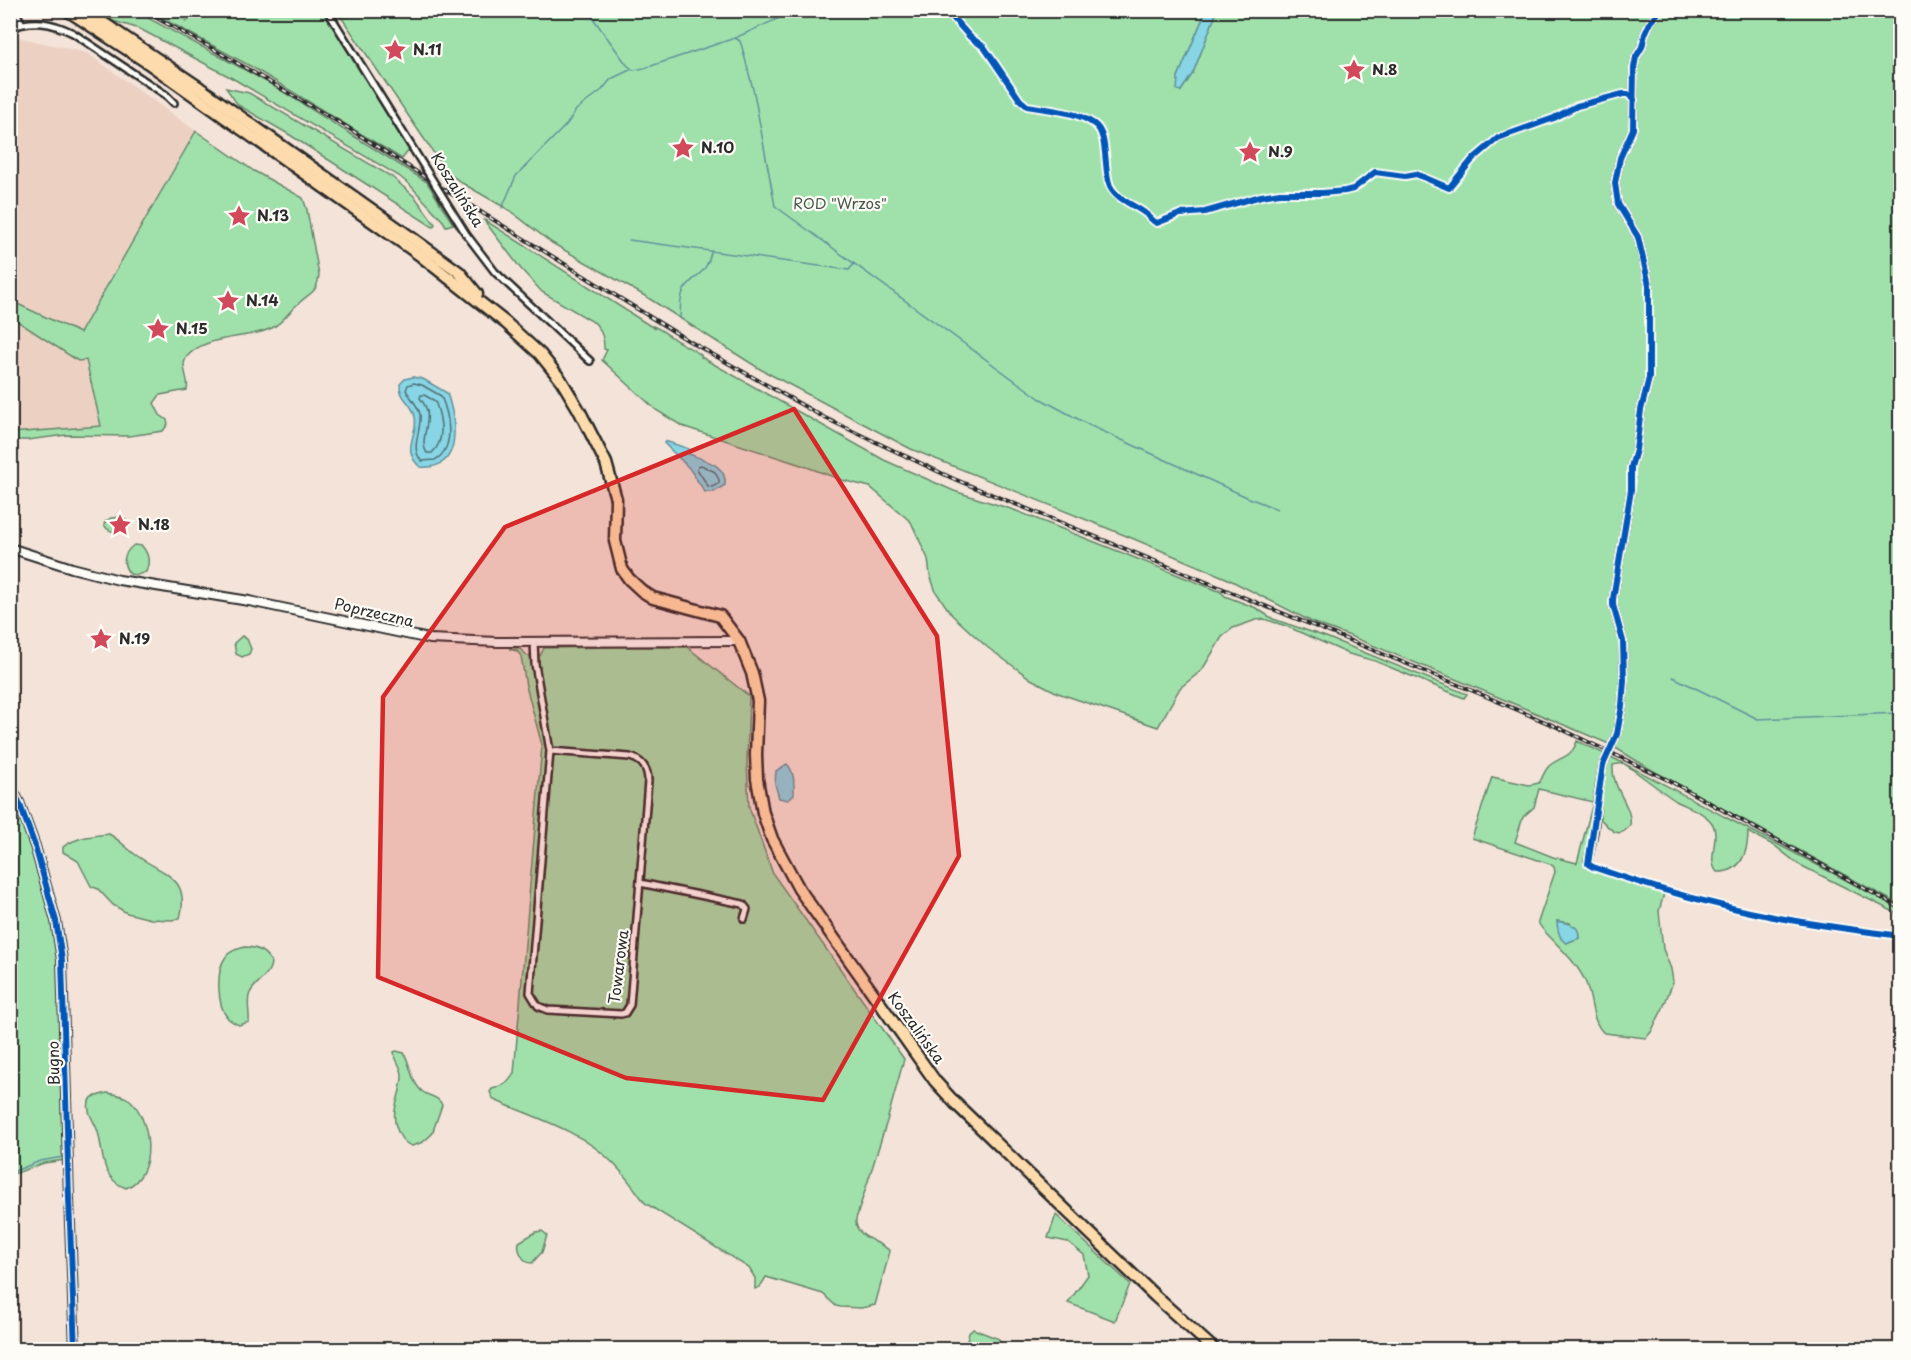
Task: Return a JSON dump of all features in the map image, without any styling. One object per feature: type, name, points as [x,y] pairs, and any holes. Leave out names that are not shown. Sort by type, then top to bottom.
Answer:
[{"type":"highway","points":[[66,10],[148,63],[268,147],[421,256],[488,309]]},
{"type":"highway","points":[[84,10],[200,88],[459,272],[488,309]]},
{"type":"highway","name":"Koszalińska","points":[[488,309],[540,354],[561,380],[579,410],[606,463],[612,480],[617,515],[615,541],[622,569],[629,579],[653,598],[720,616],[739,641],[752,673],[758,701],[756,762],[760,801],[772,839],[799,889],[935,1081],[1146,1288],[1215,1350]]},
{"type":"street","points":[[15,10],[22,24]]},
{"type":"street","name":"Koszalińska","points":[[327,10],[466,234],[495,272],[590,361]]},
{"type":"street","points":[[1588,862],[1603,765],[1617,734],[1623,706],[1623,641],[1613,599],[1631,490],[1631,467],[1649,378],[1649,285],[1635,231],[1618,204],[1615,183],[1620,158],[1633,129],[1636,57],[1651,21],[1661,10]]},
{"type":"street","points":[[10,28],[39,22],[66,30],[166,95],[174,103]]},
{"type":"street","name":"Poprzeczna","points":[[10,548],[119,580],[249,601],[422,638],[534,642],[739,641]]},
{"type":"street","points":[[534,642],[535,664],[550,751]]},
{"type":"street","name":"Towarowa","points":[[550,751],[630,757],[643,765],[648,781],[640,884],[630,1005],[625,1013],[617,1015],[548,1010],[535,1002],[530,993],[530,984],[550,751]]},
{"type":"street","name":"Bugno","points":[[10,785],[28,823],[35,846],[56,921],[62,960],[75,1350]]},
{"type":"street","points":[[640,884],[743,904],[747,909],[744,919]]},
{"type":"highlighted area","points":[[794,409],[937,636],[959,856],[823,1100],[626,1078],[378,977],[383,697],[505,527]]},
{"type":"shaded area","points":[[13,36],[87,53],[196,131],[80,334],[101,427],[11,433],[10,39]]},
{"type":"green space","points":[[96,11],[135,11],[271,84],[427,182],[453,224],[446,226],[410,185],[399,176],[232,78],[140,29],[113,21]]},
{"type":"green space","points":[[149,11],[176,11],[186,21],[205,11],[323,11],[409,150],[402,159],[252,67]]},
{"type":"green space","name":"ROD \"Wrzos\"","points":[[337,11],[1206,11],[1178,77],[1181,91],[1193,73],[1217,11],[1900,11],[1900,905],[1652,770],[1609,744],[1314,623],[1226,578],[1134,539],[911,449],[760,369],[645,296],[552,243],[509,210],[446,171]]},
{"type":"green space","points":[[226,88],[249,93],[392,177],[415,197],[435,224],[433,227],[290,135],[238,105]]},
{"type":"green space","points":[[196,131],[254,171],[303,198],[319,275],[315,289],[272,328],[214,341],[194,350],[184,362],[187,390],[160,395],[154,403],[160,415],[167,420],[168,424],[163,431],[129,436],[66,435],[11,440],[11,433],[101,426],[86,360],[78,361],[11,317],[11,301],[80,333]]},
{"type":"green space","points":[[483,219],[652,327],[660,329],[696,351],[701,357],[884,460],[954,491],[1014,510],[1221,592],[1225,596],[1256,608],[1273,619],[1326,637],[1467,694],[1464,698],[1264,619],[1233,628],[1222,637],[1202,670],[1180,688],[1158,727],[1058,693],[1031,679],[987,647],[952,615],[936,592],[930,575],[928,559],[911,522],[870,487],[842,480],[682,426],[656,410],[602,360],[607,350],[604,349],[602,335],[595,323],[542,292],[521,269]]},
{"type":"green space","points":[[111,518],[125,519],[129,526],[115,532],[109,530],[104,524]]},
{"type":"green space","points":[[134,545],[142,546],[148,558],[146,572],[137,575],[130,574],[124,563],[127,552]]},
{"type":"green space","points":[[242,636],[247,639],[251,649],[249,654],[242,657],[236,654],[234,643]]},
{"type":"green space","points":[[687,647],[749,696],[747,761],[749,807],[773,874],[904,1059],[856,1219],[856,1225],[863,1235],[890,1251],[875,1305],[861,1308],[836,1306],[823,1294],[766,1277],[760,1287],[755,1289],[755,1278],[749,1268],[645,1203],[622,1172],[601,1152],[572,1133],[494,1100],[490,1092],[508,1082],[514,1073],[542,745],[526,686],[521,656],[517,651],[509,649],[520,649],[528,656],[540,656],[544,648]]},
{"type":"green space","points":[[1577,741],[1623,763],[1613,765],[1613,774],[1628,811],[1630,825],[1621,832],[1613,831],[1598,817],[1590,863],[1593,866],[1665,890],[1659,911],[1663,949],[1671,969],[1673,982],[1663,1008],[1646,1038],[1604,1033],[1599,1028],[1588,987],[1582,975],[1538,922],[1555,872],[1554,867],[1472,838],[1492,777],[1529,785],[1539,783],[1553,763],[1569,754]],"holes":[[[1539,789],[1593,802],[1577,863],[1553,857],[1515,842],[1523,817],[1534,807]],[[1557,921],[1570,923],[1579,938],[1566,943],[1561,938]]]},
{"type":"green space","points":[[1624,764],[1900,909],[1900,915],[1798,864],[1775,846],[1748,832],[1747,846],[1742,860],[1732,869],[1717,872],[1713,861],[1715,835],[1709,819],[1676,801]]},
{"type":"green space","points":[[11,792],[25,824],[53,921],[59,960],[65,1160],[44,1163],[11,1175]]},
{"type":"green space","points":[[109,834],[136,855],[164,872],[178,885],[182,904],[180,918],[151,919],[127,913],[113,905],[98,889],[91,886],[78,861],[63,852],[63,847],[73,841],[84,837]]},
{"type":"green space","points":[[245,947],[260,950],[271,961],[269,971],[250,993],[249,1022],[239,1025],[229,1020],[224,1012],[221,1005],[219,979],[222,964],[227,956]]},
{"type":"green space","points":[[394,1052],[404,1053],[419,1088],[442,1105],[432,1134],[423,1142],[412,1146],[403,1140],[396,1125],[395,1111],[402,1074]]},
{"type":"green space","points":[[107,1093],[130,1100],[143,1120],[146,1133],[147,1159],[143,1171],[136,1181],[126,1188],[118,1184],[107,1172],[98,1132],[89,1110],[89,1101],[93,1097]]},
{"type":"green space","points":[[1056,1215],[1130,1284],[1115,1321],[1068,1303],[1088,1275],[1084,1255],[1068,1242],[1048,1238]]},
{"type":"green space","points":[[542,1231],[547,1235],[542,1252],[532,1263],[526,1261],[521,1256],[519,1242]]},
{"type":"green space","points":[[973,1329],[999,1339],[997,1349],[965,1349],[969,1333]]},
{"type":"water","points":[[1206,11],[1217,11],[1193,73],[1181,91],[1177,90],[1178,77]]},
{"type":"water","points":[[413,377],[423,379],[447,393],[450,404],[454,429],[453,442],[444,461],[434,466],[420,467],[411,453],[415,427],[414,413],[401,392],[400,384],[405,379]]},
{"type":"water","points":[[665,441],[689,449],[689,454],[714,464],[723,473],[725,485],[714,492],[705,492],[689,468],[664,443]]},
{"type":"water","points":[[787,764],[793,774],[794,787],[794,795],[788,800],[779,798],[775,784],[776,771]]},
{"type":"water","points":[[1557,921],[1578,929],[1579,938],[1566,943],[1559,933]]},
{"type":"waterway","points":[[587,10],[633,70],[735,38],[740,41],[754,93],[775,206],[1039,398],[1089,425],[1277,509]]},
{"type":"waterway","points":[[735,38],[797,10]]},
{"type":"waterway","points":[[502,208],[516,176],[567,124],[576,110],[602,90],[611,79],[632,69]]},
{"type":"waterway","points":[[629,240],[849,270],[854,264]]},
{"type":"waterway","points":[[680,318],[682,293],[706,266],[711,252]]},
{"type":"waterway","points":[[1673,677],[1758,719],[1900,713]]},
{"type":"waterway","points":[[1900,803],[1893,828],[1900,836]]},
{"type":"waterway","points":[[10,1173],[40,1161],[63,1157]]},
{"type":"railway","points":[[142,10],[345,126],[689,341],[825,418],[954,479],[1557,727],[1670,781],[1900,908]]},
{"type":"cycle path","points":[[946,10],[970,37],[984,47],[1020,100],[1027,106],[1079,116],[1099,129],[1104,144],[1108,179],[1113,191],[1157,223],[1180,214],[1205,212],[1261,196],[1280,193],[1345,191],[1353,189],[1375,172],[1405,176],[1416,174],[1449,188],[1472,160],[1498,138],[1554,118],[1577,106],[1623,94],[1628,94],[1634,100]]},
{"type":"cycle path","points":[[1661,10],[1651,21],[1636,57],[1633,129],[1620,158],[1615,183],[1618,204],[1638,237],[1649,285],[1649,378],[1631,467],[1631,490],[1613,599],[1623,641],[1622,706],[1617,734],[1603,765],[1588,864],[1658,888],[1747,911],[1802,922],[1900,936]]},
{"type":"cycle path","points":[[10,785],[19,802],[35,846],[56,921],[62,960],[75,1350]]},
{"type":"place","name":"N.11","points":[[395,50]]},
{"type":"place","name":"N.8","points":[[1354,70]]},
{"type":"place","name":"N.10","points":[[683,148]]},
{"type":"place","name":"N.9","points":[[1250,152]]},
{"type":"place","name":"N.13","points":[[239,216]]},
{"type":"place","name":"N.14","points":[[228,301]]},
{"type":"place","name":"N.15","points":[[158,329]]},
{"type":"place","name":"N.18","points":[[120,525]]},
{"type":"place","name":"N.19","points":[[101,639]]}]
